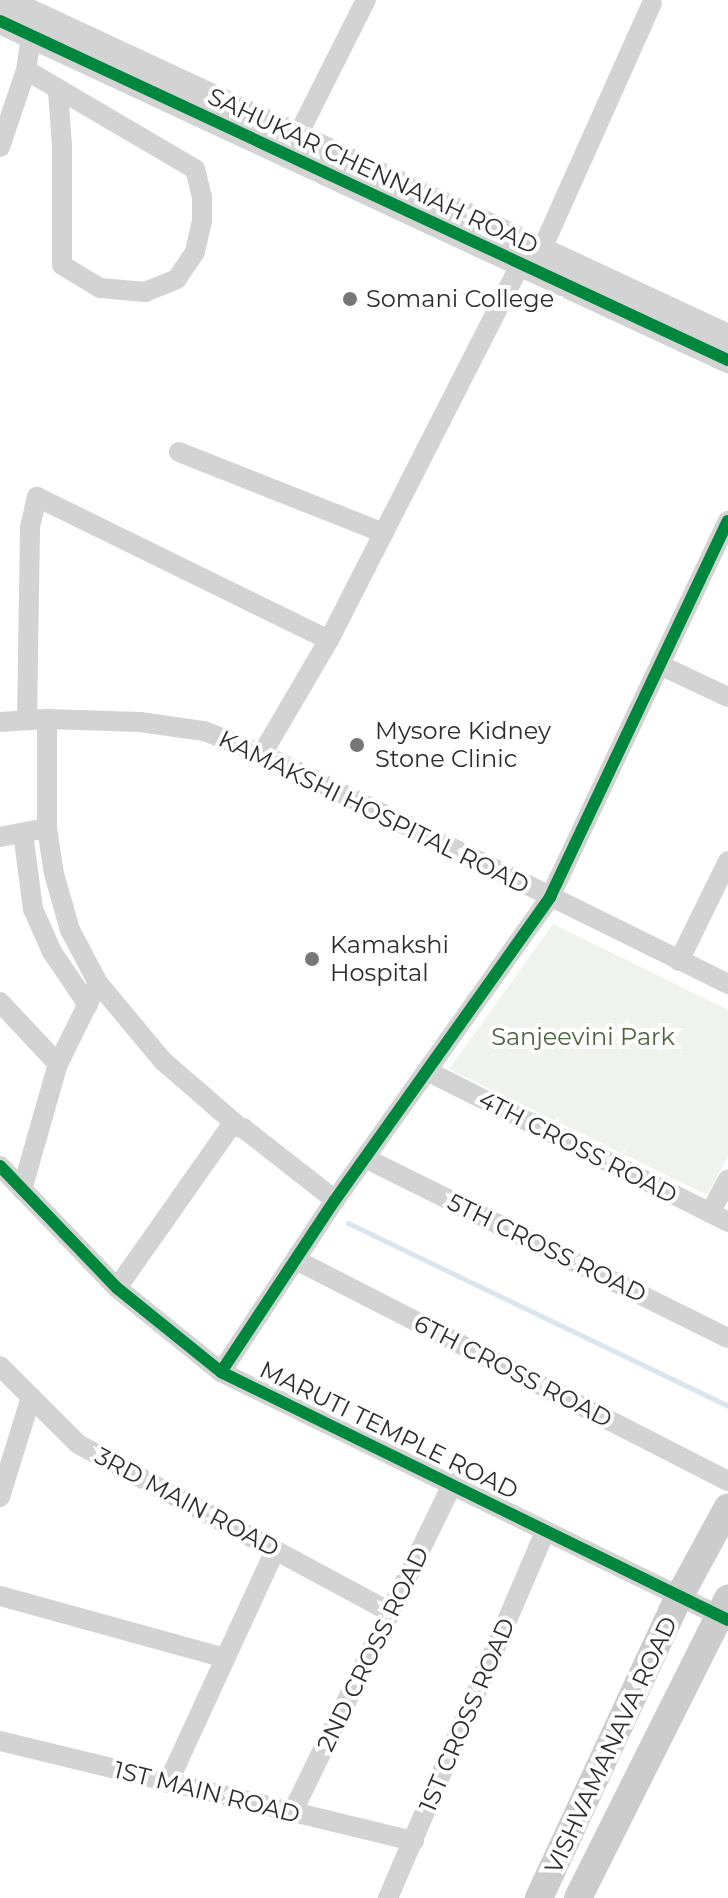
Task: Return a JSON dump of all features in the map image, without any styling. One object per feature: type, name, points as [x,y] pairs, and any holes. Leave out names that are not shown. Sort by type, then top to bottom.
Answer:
[{"type":"main road","name":"VISHVAMANAVA ROAD","points":[[539,1898],[679,1597],[728,1507]]},
{"type":"main road","name":"VISHVAMANAVA ROAD","points":[[578,1898],[725,1612]]},
{"type":"street","name":"SAHUKAR CHENNAIAH ROAD","points":[[4,0],[298,135],[531,253],[728,360]]},
{"type":"street","points":[[298,135],[366,0]]},
{"type":"street","points":[[262,754],[329,640],[531,253],[652,3]]},
{"type":"street","name":"SAHUKAR CHENNAIAH ROAD","points":[[0,21],[728,337]]},
{"type":"street","points":[[0,147],[26,70],[31,36]]},
{"type":"street","points":[[26,70],[58,92],[195,169],[202,197],[202,221],[195,252],[177,279],[145,292],[100,288],[62,265],[62,145],[58,92]]},
{"type":"street","points":[[179,452],[384,533]]},
{"type":"street","points":[[329,640],[37,497],[30,527],[37,719],[54,874],[70,930],[98,983],[163,1061],[237,1125],[335,1200]]},
{"type":"street","points":[[221,1372],[298,1261],[335,1200],[550,897],[725,534]]},
{"type":"street","points":[[660,665],[728,697]]},
{"type":"street","name":"KAMAKSHI HOSPITAL ROAD","points":[[0,722],[37,719],[140,722],[204,731],[262,754],[728,984]]},
{"type":"street","points":[[0,837],[47,828]]},
{"type":"street","points":[[23,833],[33,909],[52,952],[88,1005]]},
{"type":"street","points":[[679,961],[728,861]]},
{"type":"street","points":[[22,1190],[58,1064],[98,983]]},
{"type":"street","points":[[0,1002],[58,1064]]},
{"type":"street","name":"4TH CROSS ROAD","points":[[427,1071],[719,1218]]},
{"type":"street","points":[[117,1288],[231,1126],[237,1125]]},
{"type":"street","name":"5TH CROSS ROAD","points":[[365,1158],[728,1338]]},
{"type":"street","name":"MARUTI TEMPLE ROAD","points":[[1,1171],[117,1288],[221,1372],[453,1483],[679,1597],[725,1612]]},
{"type":"street","points":[[719,1218],[728,1179]]},
{"type":"street","name":"6TH CROSS ROAD","points":[[298,1261],[728,1481]]},
{"type":"street","name":"3RD MAIN ROAD","points":[[0,1366],[78,1444],[392,1613]]},
{"type":"street","points":[[0,1497],[31,1397]]},
{"type":"street","name":"2ND CROSS ROAD","points":[[292,1813],[453,1483]]},
{"type":"street","name":"1ST CROSS ROAD","points":[[388,1898],[545,1532]]},
{"type":"street","points":[[168,1783],[275,1550]]},
{"type":"street","points":[[0,1596],[225,1658]]},
{"type":"street","name":"1ST MAIN ROAD","points":[[0,1741],[414,1841]]},
{"type":"green space","name":"Sanjeevini Park","points":[[553,924],[728,1010],[728,1156],[707,1195],[449,1069]]},
{"type":"waterway","points":[[348,1223],[728,1406]]},
{"type":"cycle path","points":[[0,21],[728,360]]},
{"type":"cycle path","points":[[221,1372],[335,1200],[550,897],[728,521]]},
{"type":"cycle path","points":[[0,1166],[117,1288],[221,1372],[728,1620]]},
{"type":"place","name":"Somani College","points":[[350,299]]},
{"type":"place","name":"Mysore Kidney Stone Clinic","points":[[357,745]]},
{"type":"place","name":"Kamakshi Hospital","points":[[312,959]]}]
